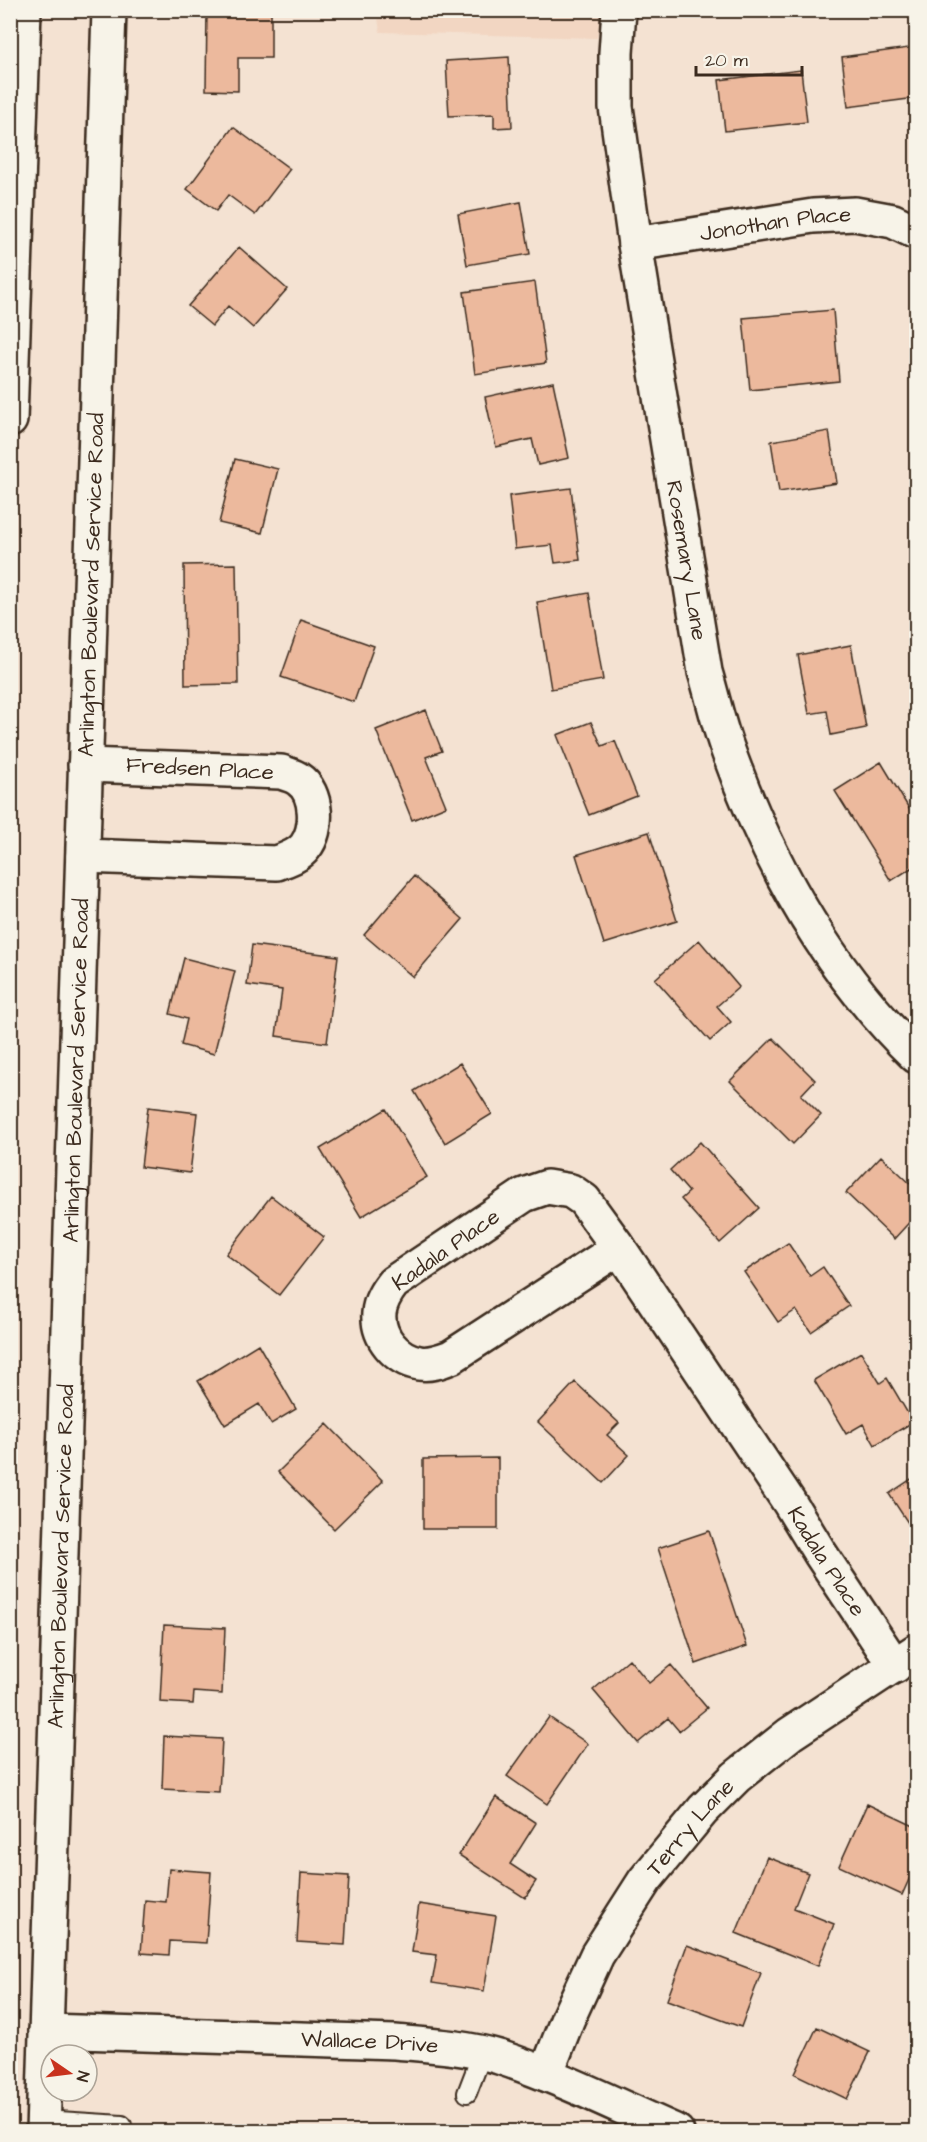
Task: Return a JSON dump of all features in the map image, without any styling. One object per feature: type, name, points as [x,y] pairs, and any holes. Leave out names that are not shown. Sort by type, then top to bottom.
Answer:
[{"type":"main road","points":[[10,420],[24,10]]},
{"type":"main road","name":"Arlington Boulevard Service Road","points":[[43,2126],[109,10]]},
{"type":"main road","name":"Rosemary Lane","points":[[619,10],[615,53],[616,107],[635,244],[705,672],[724,741],[758,827],[808,922],[860,994],[916,1056]]},
{"type":"main road","name":"Jonothan Place","points":[[635,244],[813,216],[855,214],[893,221],[916,232]]},
{"type":"main road","name":"Fredsen Place","points":[[82,856],[277,863],[294,857],[306,847],[314,825],[314,803],[308,788],[298,779],[281,772],[85,765]]},
{"type":"main road","name":"Kadala Place","points":[[619,1248],[451,1357],[436,1363],[420,1364],[405,1359],[387,1343],[380,1328],[379,1312],[383,1297],[393,1283],[524,1195],[547,1186],[571,1191],[584,1200],[619,1248],[789,1502],[820,1553],[906,1658]]},
{"type":"main road","name":"Terry Lane","points":[[546,2074],[568,2018],[597,1955],[645,1880],[703,1810],[736,1778],[790,1734],[906,1658]]},
{"type":"main road","name":"Wallace Drive","points":[[46,2031],[394,2042],[446,2046],[483,2054],[546,2074],[676,2132]]},
{"type":"lane","points":[[466,2093],[483,2054]]},
{"type":"lane","points":[[43,2126],[122,2125]]},
{"type":"shaded area","points":[[377,10],[601,11],[597,38],[380,32]]},
{"type":"building","points":[[207,10],[271,10],[271,58],[238,58],[238,91],[206,90]]},
{"type":"building","points":[[916,47],[916,98],[848,107],[842,57]]},
{"type":"building","points":[[509,57],[512,127],[494,128],[494,114],[449,116],[446,61]]},
{"type":"building","points":[[801,70],[807,122],[725,131],[719,80]]},
{"type":"building","points":[[233,127],[290,169],[255,215],[228,195],[216,211],[187,189]]},
{"type":"building","points":[[521,202],[530,254],[467,265],[458,214]]},
{"type":"building","points":[[239,247],[287,289],[253,328],[228,306],[212,326],[188,306]]},
{"type":"building","points":[[535,282],[546,363],[475,374],[464,292]]},
{"type":"building","points":[[833,310],[839,381],[750,390],[743,318]]},
{"type":"building","points":[[553,382],[569,458],[538,465],[532,439],[496,447],[485,397]]},
{"type":"building","points":[[829,431],[837,483],[779,492],[771,441]]},
{"type":"building","points":[[235,459],[278,469],[262,533],[219,523]]},
{"type":"building","points":[[571,488],[580,560],[555,563],[552,545],[515,549],[509,496]]},
{"type":"building","points":[[236,564],[238,684],[185,685],[184,565]]},
{"type":"building","points":[[589,593],[603,680],[551,689],[537,602]]},
{"type":"building","points":[[301,620],[374,646],[354,702],[281,677]]},
{"type":"building","points":[[851,645],[866,728],[831,735],[827,711],[809,714],[798,655]]},
{"type":"building","points":[[426,710],[442,751],[426,757],[446,806],[412,820],[376,730]]},
{"type":"building","points":[[591,722],[602,746],[615,741],[637,796],[589,815],[557,735]]},
{"type":"building","points":[[881,762],[916,820],[916,865],[891,881],[835,791]]},
{"type":"building","points":[[649,832],[677,921],[604,944],[576,855]]},
{"type":"building","points":[[414,876],[463,919],[413,977],[364,935]]},
{"type":"building","points":[[699,940],[739,987],[717,1006],[731,1022],[710,1041],[655,979]]},
{"type":"building","points":[[252,945],[338,956],[327,1043],[276,1036],[282,990],[247,985]]},
{"type":"building","points":[[184,958],[235,971],[214,1054],[181,1045],[187,1019],[170,1014]]},
{"type":"building","points":[[773,1038],[815,1080],[801,1095],[821,1115],[793,1144],[730,1081]]},
{"type":"building","points":[[460,1063],[492,1114],[445,1143],[414,1091]]},
{"type":"building","points":[[148,1107],[197,1113],[190,1173],[141,1167]]},
{"type":"building","points":[[386,1109],[427,1177],[361,1217],[320,1149]]},
{"type":"building","points":[[700,1142],[759,1208],[720,1243],[681,1199],[689,1192],[670,1170]]},
{"type":"building","points":[[881,1156],[916,1189],[916,1215],[894,1239],[846,1193]]},
{"type":"building","points":[[271,1196],[324,1237],[279,1295],[226,1254]]},
{"type":"building","points":[[788,1243],[810,1276],[823,1267],[849,1306],[811,1332],[796,1310],[778,1322],[744,1272]]},
{"type":"building","points":[[258,1344],[296,1409],[271,1424],[259,1404],[225,1425],[198,1381]]},
{"type":"building","points":[[861,1352],[880,1383],[887,1378],[913,1422],[875,1445],[863,1424],[846,1434],[814,1380]]},
{"type":"building","points":[[575,1382],[619,1423],[607,1435],[629,1455],[603,1483],[538,1422]]},
{"type":"building","points":[[327,1424],[383,1481],[334,1529],[278,1472]]},
{"type":"building","points":[[498,1458],[498,1529],[423,1529],[423,1459]]},
{"type":"building","points":[[916,1476],[916,1535],[889,1494]]},
{"type":"building","points":[[709,1531],[747,1646],[696,1664],[658,1548]]},
{"type":"building","points":[[164,1625],[225,1628],[222,1694],[194,1692],[193,1704],[160,1702]]},
{"type":"building","points":[[629,1659],[649,1683],[671,1665],[707,1708],[679,1731],[668,1718],[638,1743],[593,1690]]},
{"type":"building","points":[[549,1717],[588,1744],[547,1804],[507,1776]]},
{"type":"building","points":[[164,1736],[222,1739],[219,1792],[162,1789]]},
{"type":"building","points":[[496,1797],[536,1823],[510,1864],[536,1881],[525,1898],[459,1855]]},
{"type":"building","points":[[867,1804],[916,1827],[916,1864],[902,1895],[839,1866]]},
{"type":"building","points":[[767,1857],[808,1873],[794,1908],[834,1924],[818,1966],[736,1933]]},
{"type":"building","points":[[169,1869],[211,1872],[206,1943],[170,1941],[169,1955],[141,1953],[145,1900],[166,1902]]},
{"type":"building","points":[[301,1873],[349,1876],[345,1945],[297,1942]]},
{"type":"building","points":[[419,1904],[496,1916],[484,1991],[432,1983],[437,1955],[412,1952]]},
{"type":"building","points":[[687,1945],[761,1973],[741,2027],[667,2000]]},
{"type":"building","points":[[817,2027],[870,2052],[847,2099],[795,2074]]}]
